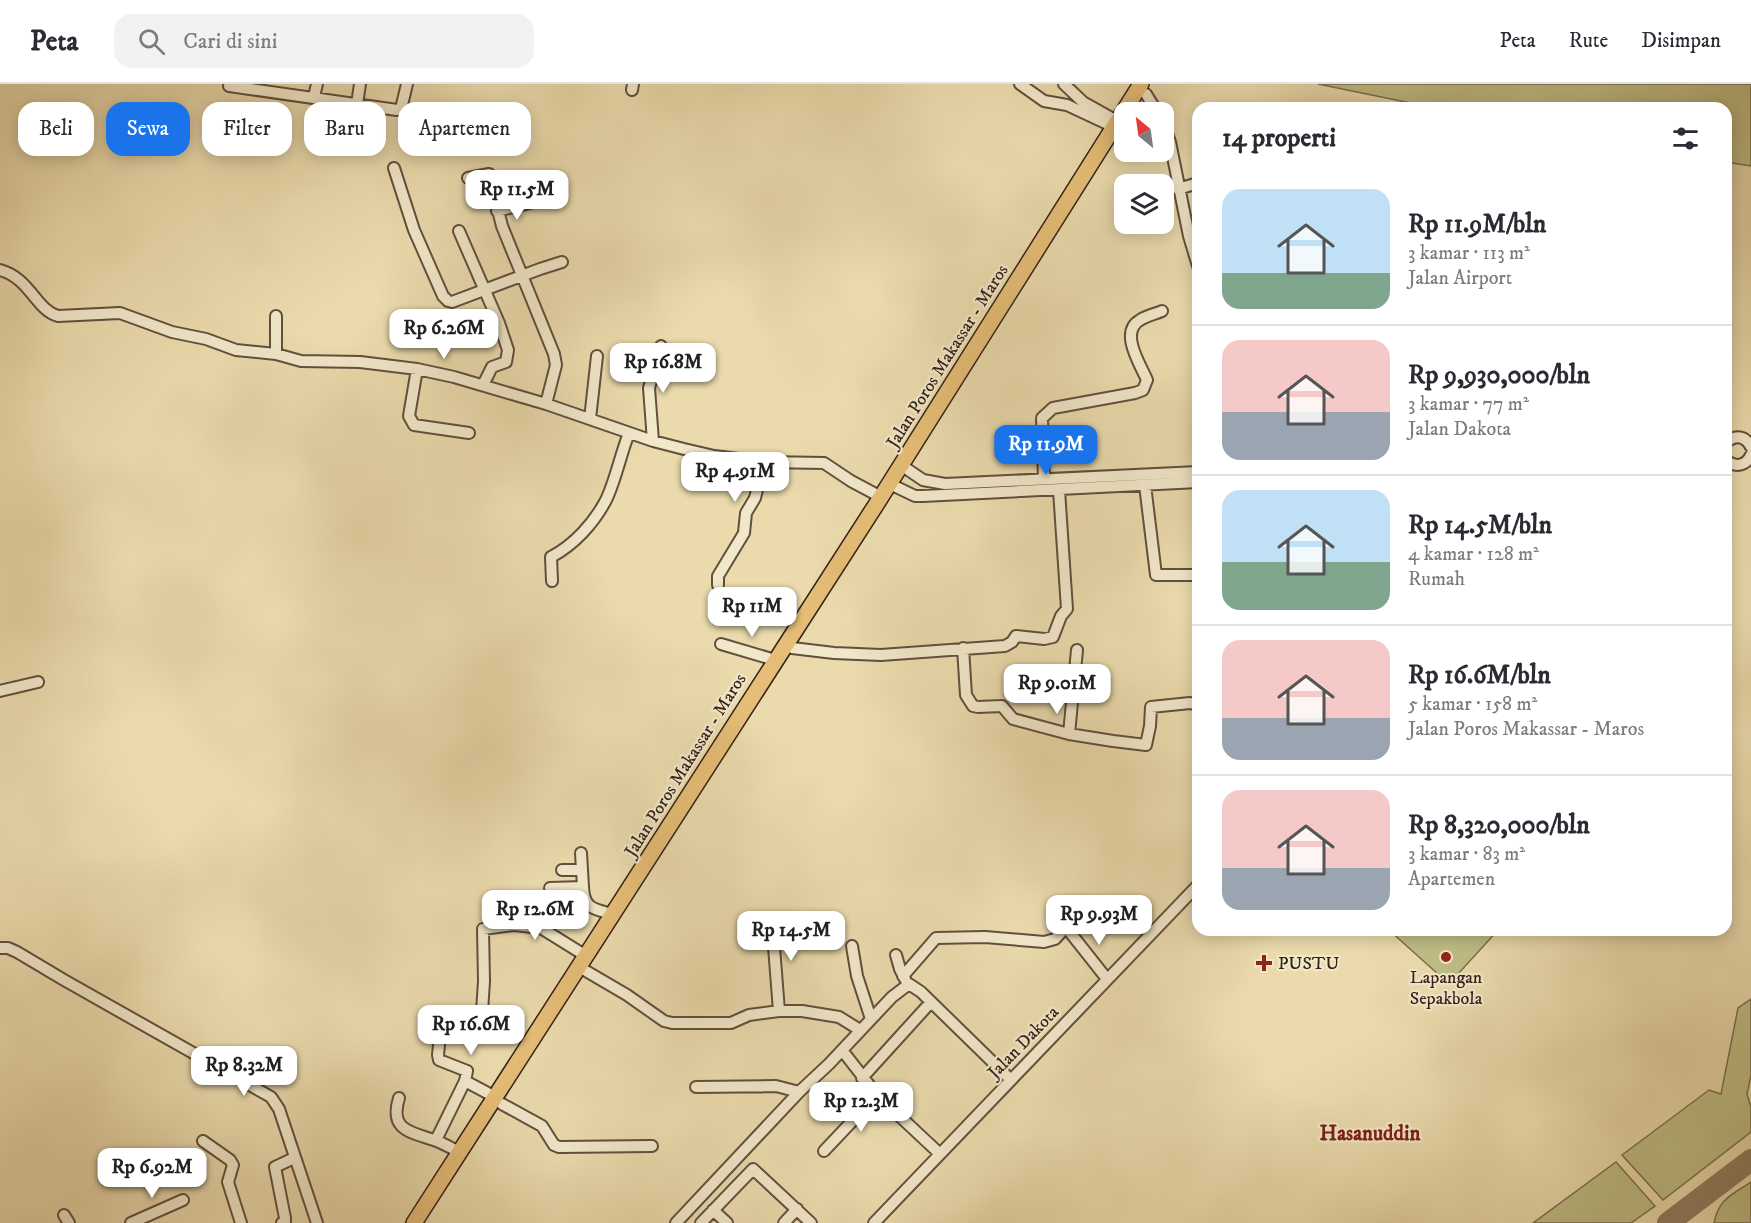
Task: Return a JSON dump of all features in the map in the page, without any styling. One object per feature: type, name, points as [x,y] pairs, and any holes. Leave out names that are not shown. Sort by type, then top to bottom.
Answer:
[{"type":"highway","name":"Jalan Poros Makassar - Maros","points":[[1135,102],[1146,87]]},
{"type":"highway","points":[[1139,102],[1146,87]]},
{"type":"highway","name":"Jalan Poros Makassar - Maros","points":[[425,1223],[586,956],[602,939],[792,648],[1114,131]]},
{"type":"highway","name":"Jalan Poros Makassar - Maros","points":[[414,1223],[459,1152],[498,1100],[586,971],[612,914],[881,497],[893,486]]},
{"type":"street","points":[[314,97],[317,84]]},
{"type":"street","points":[[357,102],[360,84]]},
{"type":"street","points":[[386,107],[401,109],[407,84]]},
{"type":"street","points":[[1020,84],[1044,101],[1067,105],[1114,123]]},
{"type":"street","points":[[1064,84],[1083,102],[1114,122]]},
{"type":"street","points":[[229,86],[268,88],[345,102]]},
{"type":"street","points":[[1146,87],[1153,102]]},
{"type":"street","points":[[1174,162],[1192,243]]},
{"type":"street","points":[[394,168],[425,258],[445,299],[452,302],[562,262]]},
{"type":"street","points":[[468,178],[489,174],[497,211],[555,362],[546,404]]},
{"type":"street","points":[[1178,189],[1192,185]]},
{"type":"street","points":[[497,211],[530,203]]},
{"type":"street","points":[[459,231],[499,323],[508,350],[506,362],[492,367],[483,385]]},
{"type":"street","points":[[0,270],[18,278],[53,315],[120,314],[236,350],[276,354],[301,361],[360,362],[417,369],[483,385],[653,441],[714,456],[764,462],[824,463],[881,497]]},
{"type":"street","points":[[1044,479],[1042,418],[1053,408],[1143,390],[1147,380],[1130,336],[1138,320],[1162,311]]},
{"type":"street","points":[[276,316],[276,354]]},
{"type":"street","points":[[653,441],[649,388],[661,346]]},
{"type":"street","points":[[591,419],[597,356]]},
{"type":"street","points":[[417,369],[409,416],[411,422],[414,425],[469,433]]},
{"type":"street","points":[[552,581],[551,557],[576,541],[606,499],[629,433]]},
{"type":"street","points":[[1732,439],[1740,437],[1745,439],[1751,447]]},
{"type":"street","points":[[1732,463],[1742,464],[1751,455]]},
{"type":"street","points":[[718,585],[718,576],[746,530],[746,513],[754,498],[764,462]]},
{"type":"street","points":[[904,468],[932,482],[978,488],[1059,490],[1192,482]]},
{"type":"street","points":[[893,486],[915,496],[923,496],[1044,479],[1192,472]]},
{"type":"street","points":[[1145,484],[1156,575],[1192,575]]},
{"type":"street","points":[[792,648],[834,653],[912,654],[1005,646],[1016,636],[1044,639],[1053,637],[1067,609],[1059,490]]},
{"type":"street","points":[[721,644],[775,660]]},
{"type":"street","points":[[963,648],[966,695],[973,706],[1002,706],[1013,719],[1069,734],[1146,745],[1151,707],[1192,704]]},
{"type":"street","points":[[1069,734],[1077,650]]},
{"type":"street","points":[[0,691],[38,682]]},
{"type":"street","points":[[581,853],[585,901],[612,914]]},
{"type":"street","points":[[562,870],[582,870]]},
{"type":"street","points":[[550,888],[583,887]]},
{"type":"street","name":"Jalan Dakota","points":[[874,1223],[1192,891]]},
{"type":"street","points":[[779,1011],[774,947],[784,936],[783,918]]},
{"type":"street","points":[[436,1140],[465,1081],[466,1071],[439,1060],[441,1024],[482,1012],[483,928],[514,925],[541,928],[586,956]]},
{"type":"street","points":[[676,1223],[892,997],[936,938],[985,937],[1044,942],[1055,939],[1065,928],[1070,931],[1107,979]]},
{"type":"street","points":[[852,946],[857,976],[871,1018]]},
{"type":"street","points":[[0,948],[12,949],[271,1096],[279,1109],[318,1223]]},
{"type":"street","points":[[896,955],[906,980],[1010,1079]]},
{"type":"street","points":[[586,971],[627,995],[664,1021],[672,1023],[731,1023],[749,1015],[779,1011],[819,1012],[839,1017],[860,1030]]},
{"type":"street","points":[[862,1078],[931,1002]]},
{"type":"street","points":[[842,1050],[877,1095],[940,1154]]},
{"type":"street","points":[[465,1081],[542,1126],[554,1145],[559,1147],[652,1146]]},
{"type":"street","points":[[696,1087],[776,1086],[799,1092]]},
{"type":"street","points":[[824,1151],[877,1095]]},
{"type":"street","points":[[399,1098],[396,1115],[398,1124],[408,1132],[436,1140],[459,1152]]},
{"type":"street","points":[[203,1142],[225,1156],[233,1165],[228,1182],[241,1223]]},
{"type":"street","points":[[282,1223],[285,1222],[285,1218],[275,1167],[294,1158]]},
{"type":"street","points":[[701,1223],[753,1169],[811,1223]]},
{"type":"street","points":[[131,1223],[183,1200]]},
{"type":"street","points":[[784,1223],[797,1209]]},
{"type":"street","points":[[713,1210],[727,1223]]},
{"type":"shaded area","points":[[1318,84],[1751,84],[1751,166],[1732,163],[1732,102],[1406,102]]},
{"type":"shaded area","name":"Lapangan Sepakbola","points":[[1396,936],[1493,936],[1449,984]]},
{"type":"shaded area","points":[[1751,999],[1751,1075],[1747,1094],[1751,1107],[1751,1132],[1663,1200],[1622,1155],[1709,1090],[1721,1094],[1738,1008]]},
{"type":"shaded area","points":[[1616,1162],[1655,1206],[1631,1223],[1533,1223]]},
{"type":"shaded area","points":[[1751,1182],[1751,1223],[1714,1223],[1723,1202]]},
{"type":"taxiway","points":[[1668,1223],[1751,1160]]},
{"type":"place","name":"Lapangan Sepakbola","points":[[1446,957]]},
{"type":"place","name":"PUSTU","points":[[1264,963]]},
{"type":"district","name":"Hasanuddin","points":[[1370,1133]]}]
